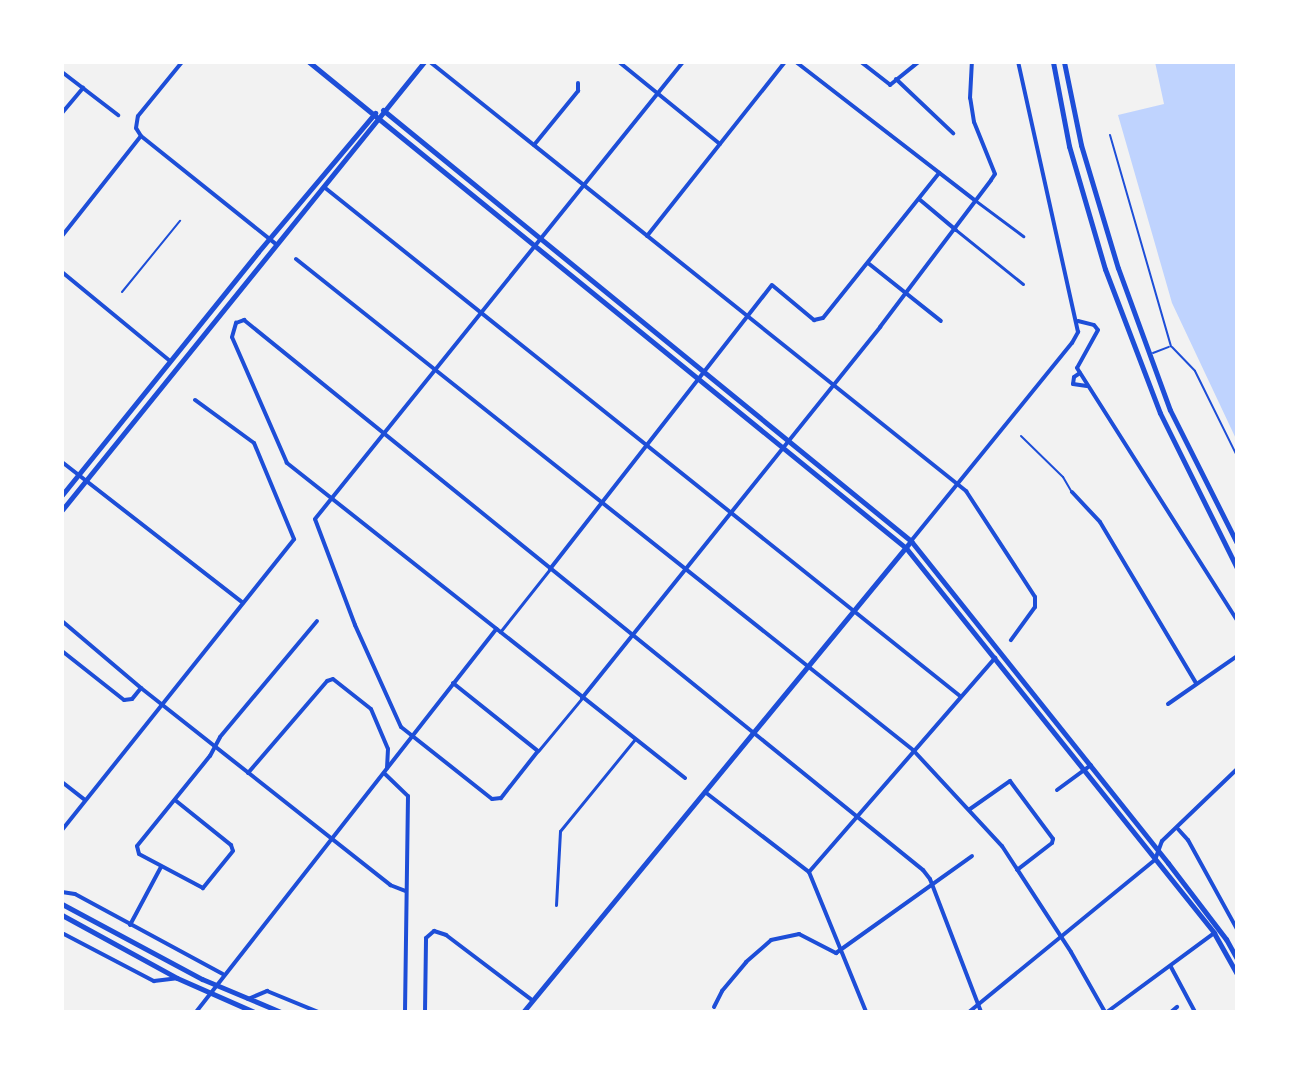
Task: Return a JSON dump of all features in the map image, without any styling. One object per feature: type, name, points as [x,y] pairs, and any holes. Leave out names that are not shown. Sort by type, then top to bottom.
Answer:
[{"type":"street","points":[[309,62],[906,548],[1158,851],[1235,959],[1237,974]]},
{"type":"street","points":[[62,495],[374,114],[383,110],[427,62],[966,491],[1035,597],[1035,607],[1011,640]]},
{"type":"street","points":[[619,62],[720,144]]},
{"type":"street","points":[[683,62],[480,310],[385,434],[372,444],[314,523],[401,727],[496,800],[582,698],[833,385],[956,230],[995,174],[974,122],[969,94],[972,62]]},
{"type":"street","points":[[647,236],[785,62]]},
{"type":"street","points":[[796,62],[1023,236]]},
{"type":"street","points":[[861,62],[890,85],[916,62]]},
{"type":"street","points":[[523,1012],[855,611],[1078,332],[1018,62]]},
{"type":"street","points":[[1053,62],[1084,205],[1160,413],[1237,568]]},
{"type":"street","points":[[1064,62],[1097,204],[1170,410],[1237,543]]},
{"type":"street","points":[[180,63],[138,116],[136,128],[141,136],[277,244]]},
{"type":"street","points":[[62,72],[118,115]]},
{"type":"street","points":[[896,79],[953,133]]},
{"type":"street","points":[[534,145],[578,91],[578,83]]},
{"type":"street","points":[[62,113],[83,88]]},
{"type":"street","points":[[62,510],[380,119],[383,110]]},
{"type":"street","points":[[383,110],[911,541],[1088,767],[1155,860],[1217,931]]},
{"type":"street","points":[[62,236],[141,136]]},
{"type":"street","points":[[196,1012],[453,683],[550,569],[772,285],[819,320],[939,173]]},
{"type":"street","points":[[324,187],[960,696]]},
{"type":"street","points":[[919,199],[1023,284]]},
{"type":"street","points":[[296,259],[601,505],[913,750],[970,809],[1017,870],[1106,1012],[1217,931]]},
{"type":"street","points":[[867,263],[941,321]]},
{"type":"street","points":[[62,272],[170,361]]},
{"type":"street","points":[[685,778],[287,463],[232,337],[236,323],[244,320],[923,870],[932,885],[981,1012]]},
{"type":"street","points":[[1078,321],[1094,325],[1098,330],[1077,364],[1080,373],[1237,620]]},
{"type":"street","points":[[1140,358],[1151,354]]},
{"type":"street","points":[[1080,373],[1074,377],[1073,384],[1088,385]]},
{"type":"street","points":[[62,830],[294,539],[259,451],[235,428],[195,400]]},
{"type":"street","points":[[62,462],[243,604]]},
{"type":"street","points":[[1072,492],[1100,522],[1196,683]]},
{"type":"street","points":[[62,621],[331,839],[390,885],[406,891]]},
{"type":"street","points":[[175,800],[231,845],[233,851],[203,888],[139,854],[137,846],[317,621]]},
{"type":"street","points":[[62,651],[124,700],[132,699],[141,688]]},
{"type":"street","points":[[1168,704],[1237,656]]},
{"type":"street","points":[[809,872],[995,658]]},
{"type":"street","points":[[248,773],[327,681],[333,679],[371,709],[388,749],[385,772]]},
{"type":"street","points":[[453,683],[538,751]]},
{"type":"street","points":[[556,905],[560,831],[635,739]]},
{"type":"street","points":[[1057,790],[1088,767]]},
{"type":"street","points":[[969,1012],[1155,860],[1162,841],[1178,829],[1237,769]]},
{"type":"street","points":[[385,772],[408,796],[405,1012]]},
{"type":"street","points":[[970,809],[1010,781],[1053,839],[1017,870]]},
{"type":"street","points":[[62,782],[86,801]]},
{"type":"street","points":[[705,792],[809,872],[866,1012]]},
{"type":"street","points":[[1178,829],[1188,840],[1237,929]]},
{"type":"street","points":[[714,1007],[722,991],[746,962],[776,937],[799,934],[832,954],[842,950],[972,856]]},
{"type":"street","points":[[130,925],[161,867]]},
{"type":"street","points":[[62,892],[75,894],[223,974]]},
{"type":"street","points":[[62,904],[215,985],[281,1012]]},
{"type":"street","points":[[62,915],[177,978],[254,1012]]},
{"type":"street","points":[[425,1012],[426,938],[434,931],[446,935],[532,1000]]},
{"type":"street","points":[[62,933],[154,981],[177,978]]},
{"type":"street","points":[[1171,967],[1195,1012]]},
{"type":"street","points":[[248,999],[267,991],[318,1012]]},
{"type":"street","points":[[1171,1012],[1177,1007]]},
{"type":"lane","points":[[1110,135],[1171,346],[1195,371],[1237,456]]},
{"type":"lane","points":[[122,292],[180,221]]},
{"type":"lane","points":[[1151,354],[1171,346]]},
{"type":"lane","points":[[1021,436],[1063,477],[1072,492]]},
{"type":"water","points":[[1155,62],[1237,62],[1237,441],[1172,303],[1118,115],[1164,104]]}]
